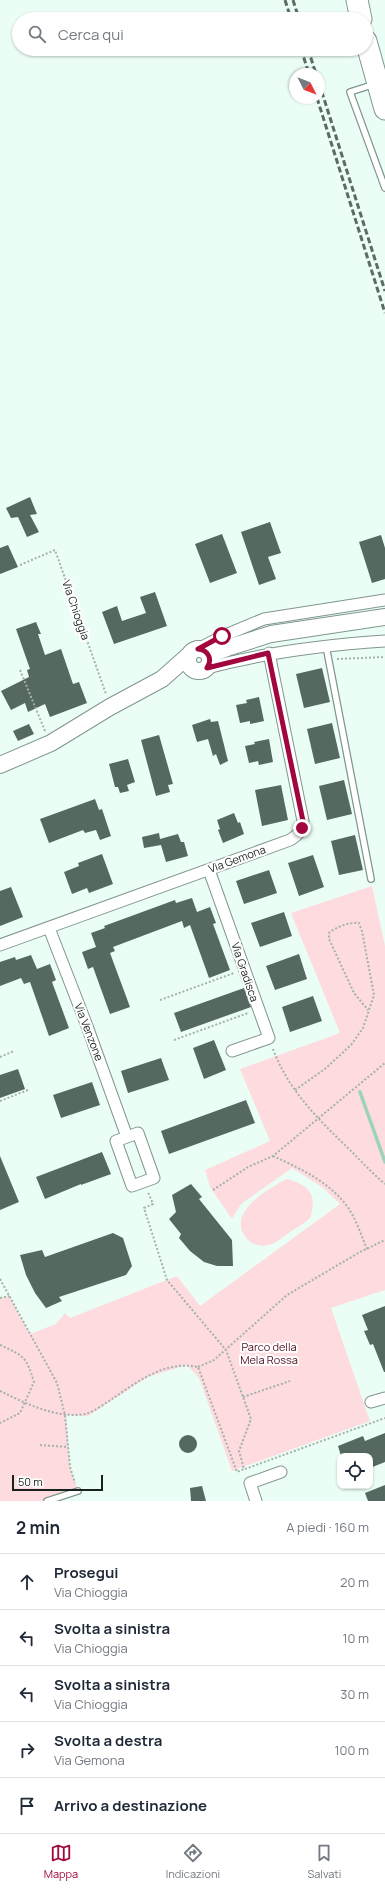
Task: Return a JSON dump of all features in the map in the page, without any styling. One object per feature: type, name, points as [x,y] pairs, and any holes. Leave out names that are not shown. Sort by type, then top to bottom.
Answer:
[{"type":"highway","points":[[357,0],[360,12]]},
{"type":"highway","points":[[370,56],[385,109]]},
{"type":"street","points":[[200,660],[222,636],[264,619],[385,600]]},
{"type":"street","points":[[0,765],[51,744],[110,707],[162,679],[227,648],[271,634],[385,617]]},
{"type":"street","points":[[200,660],[385,641]]},
{"type":"street","name":"Via Gemona","points":[[0,945],[209,870],[290,840],[298,835],[302,828],[303,821],[268,653]]},
{"type":"street","name":"Via Gradisca","points":[[209,870],[269,1038]]},
{"type":"street","name":"Via Venzone","points":[[49,928],[87,1026],[127,1137]]},
{"type":"street","points":[[232,1051],[269,1038]]},
{"type":"street","points":[[138,1133],[149,1180],[132,1186],[116,1141],[138,1133]]},
{"type":"street","points":[[371,1402],[385,1398]]},
{"type":"street","points":[[256,1501],[250,1483],[281,1472]]},
{"type":"lane","points":[[377,83],[350,92],[385,188]]},
{"type":"lane","points":[[326,646],[372,879]]},
{"type":"lane","points":[[47,1501],[78,1491]]},
{"type":"path","name":"Via Chioggia","points":[[20,565],[55,550],[110,707]]},
{"type":"path","points":[[328,659],[385,657]]},
{"type":"path","points":[[20,670],[51,744]]},
{"type":"path","points":[[295,1090],[325,1070],[351,1045],[363,1028],[374,995],[362,931],[358,923],[354,922],[334,928],[329,933],[329,939],[354,993],[368,1010]]},
{"type":"path","points":[[160,1000],[245,970]]},
{"type":"path","points":[[174,1040],[258,1009]]},
{"type":"path","points":[[269,1038],[278,1062],[295,1090],[317,1118],[385,1184]]},
{"type":"path","points":[[0,1057],[14,1051]]},
{"type":"path","points":[[213,1190],[248,1167],[273,1156],[385,1063]]},
{"type":"path","points":[[0,1100],[28,1090]]},
{"type":"path","points":[[273,1156],[304,1171],[332,1189],[346,1205],[367,1249]]},
{"type":"path","points":[[149,1180],[152,1204],[144,1208],[167,1280],[226,1350],[251,1419],[239,1451],[250,1483]]},
{"type":"path","points":[[0,1391],[26,1404],[65,1415],[86,1414],[105,1404],[148,1375],[172,1367],[187,1365],[198,1367],[214,1360],[287,1295],[385,1240]]},
{"type":"path","points":[[0,1279],[57,1383],[65,1415],[70,1467],[78,1491]]},
{"type":"path","points":[[0,1298],[9,1296]]},
{"type":"path","points":[[0,1345],[22,1355],[30,1367],[34,1382],[20,1413],[0,1423]]},
{"type":"path","points":[[198,1367],[237,1472],[385,1418]]},
{"type":"path","points":[[243,1397],[290,1381]]},
{"type":"path","points":[[40,1445],[68,1447]]},
{"type":"green space","name":"Parco della Mela Rossa","points":[[372,886],[385,946],[385,1290],[331,1308],[370,1421],[232,1471],[199,1378],[187,1365],[148,1377],[88,1416],[66,1415],[70,1467],[78,1491],[47,1501],[0,1501],[0,1298],[9,1296],[30,1334],[56,1324],[65,1313],[70,1318],[177,1276],[200,1306],[340,1204],[322,1187],[292,1168],[241,1204],[232,1219],[210,1187],[205,1170],[270,1141],[240,1069],[340,1033],[291,913]]},
{"type":"green space","points":[[286,1179],[297,1182],[310,1192],[313,1203],[310,1218],[280,1240],[272,1244],[260,1246],[252,1243],[247,1239],[242,1229],[241,1220],[245,1211],[251,1203],[269,1189]]},
{"type":"building","points":[[30,497],[37,514],[30,515],[39,532],[27,537],[18,517],[11,518],[6,508]]},
{"type":"building","points":[[270,522],[281,553],[268,557],[276,579],[259,585],[241,532]]},
{"type":"building","points":[[222,534],[237,573],[210,583],[195,544]]},
{"type":"building","points":[[381,535],[385,548],[385,579],[372,583],[359,542]]},
{"type":"building","points":[[8,545],[18,567],[0,574],[0,548]]},
{"type":"building","points":[[155,592],[167,626],[114,644],[102,612],[117,606],[122,621],[146,613],[140,597]]},
{"type":"building","points":[[36,622],[41,634],[38,634],[45,655],[61,649],[73,684],[79,682],[87,703],[50,717],[45,704],[28,712],[25,703],[11,710],[1,691],[29,677],[27,670],[30,669],[16,629]]},
{"type":"building","points":[[322,668],[330,702],[304,708],[296,674]]},
{"type":"building","points":[[259,697],[264,721],[250,724],[250,721],[240,723],[236,705],[247,703],[246,700]]},
{"type":"building","points":[[210,719],[211,722],[218,721],[228,761],[220,765],[216,754],[213,756],[208,739],[197,742],[192,725]]},
{"type":"building","points":[[332,723],[340,758],[315,764],[307,729]]},
{"type":"building","points":[[29,724],[34,734],[18,741],[13,731]]},
{"type":"building","points":[[159,735],[173,784],[168,785],[170,792],[156,796],[141,740]]},
{"type":"building","points":[[269,739],[273,762],[259,765],[258,761],[249,763],[245,746],[255,744],[254,742]]},
{"type":"building","points":[[128,759],[135,782],[127,785],[129,791],[120,793],[118,787],[115,787],[109,764]]},
{"type":"building","points":[[344,780],[352,814],[327,820],[319,786]]},
{"type":"building","points":[[281,785],[288,820],[262,826],[255,790]]},
{"type":"building","points":[[95,799],[99,810],[102,809],[111,836],[100,840],[96,830],[85,833],[83,830],[49,843],[40,819]]},
{"type":"building","points":[[234,813],[238,823],[240,822],[244,834],[223,843],[218,830],[220,829],[217,820]]},
{"type":"building","points":[[159,833],[160,839],[178,834],[181,842],[184,842],[188,856],[166,862],[161,845],[144,848],[142,837]]},
{"type":"building","points":[[355,835],[363,870],[339,875],[331,841]]},
{"type":"building","points":[[102,854],[113,884],[89,893],[87,888],[72,894],[64,872],[79,866],[78,863]]},
{"type":"building","points":[[313,855],[324,887],[299,896],[288,863]]},
{"type":"building","points":[[269,870],[277,893],[244,904],[236,881]]},
{"type":"building","points":[[11,887],[23,917],[0,926],[0,891]]},
{"type":"building","points":[[192,898],[197,912],[210,907],[216,923],[213,924],[230,970],[209,978],[190,925],[184,928],[182,921],[113,947],[115,951],[110,953],[130,1007],[110,1014],[93,967],[88,969],[82,952],[96,947],[91,933],[105,928],[104,926],[175,900],[176,903]]},
{"type":"building","points":[[284,912],[292,936],[260,947],[251,923]]},
{"type":"building","points":[[299,954],[307,979],[275,990],[266,966]]},
{"type":"building","points":[[31,955],[37,969],[50,964],[56,980],[52,982],[69,1028],[49,1036],[30,982],[24,984],[21,978],[0,986],[0,962],[15,957],[16,960]]},
{"type":"building","points":[[244,988],[251,1007],[181,1032],[174,1013]]},
{"type":"building","points":[[313,996],[322,1021],[290,1032],[282,1007]]},
{"type":"building","points":[[214,1040],[226,1070],[204,1079],[193,1048]]},
{"type":"building","points":[[161,1058],[169,1080],[128,1093],[121,1071]]},
{"type":"building","points":[[18,1069],[25,1089],[0,1098],[0,1075]]},
{"type":"building","points":[[92,1082],[100,1105],[61,1118],[53,1095]]},
{"type":"building","points":[[246,1100],[255,1123],[169,1154],[161,1131]]},
{"type":"building","points":[[102,1152],[111,1174],[81,1184],[45,1199],[36,1177]]},
{"type":"building","points":[[0,1156],[19,1202],[0,1210]]},
{"type":"building","points":[[191,1184],[202,1197],[199,1199],[232,1240],[233,1266],[217,1266],[204,1262],[190,1251],[179,1238],[181,1234],[169,1219],[176,1212],[172,1195]]},
{"type":"building","points":[[113,1233],[123,1238],[132,1266],[126,1275],[59,1297],[62,1301],[46,1308],[35,1293],[26,1275],[20,1255],[42,1250],[45,1257]]},
{"type":"building","points":[[385,1306],[384,1372],[373,1344],[370,1345],[364,1331],[368,1330],[362,1315]]},
{"type":"building","points":[[385,1433],[385,1462],[373,1467],[373,1453],[340,1453],[338,1446],[363,1436],[365,1441]]},
{"type":"building","points":[[188,1435],[194,1438],[197,1444],[194,1450],[188,1453],[182,1450],[179,1444],[182,1438]]},
{"type":"building","points":[[385,1485],[385,1501],[368,1501],[365,1493]]},
{"type":"building","points":[[202,1486],[206,1501],[191,1501],[190,1488]]},
{"type":"waterway","points":[[360,1092],[385,1162]]},
{"type":"railway","points":[[285,0],[289,12]]},
{"type":"railway","points":[[293,0],[297,12]]},
{"type":"railway","points":[[303,56],[307,68]]},
{"type":"railway","points":[[310,56],[314,68]]},
{"type":"railway","points":[[325,102],[385,291]]},
{"type":"railway","points":[[319,104],[385,313]]},
{"type":"route","points":[[222,636],[198,649],[201,649],[209,655],[210,662],[207,668],[268,653],[303,821],[302,828]]}]
